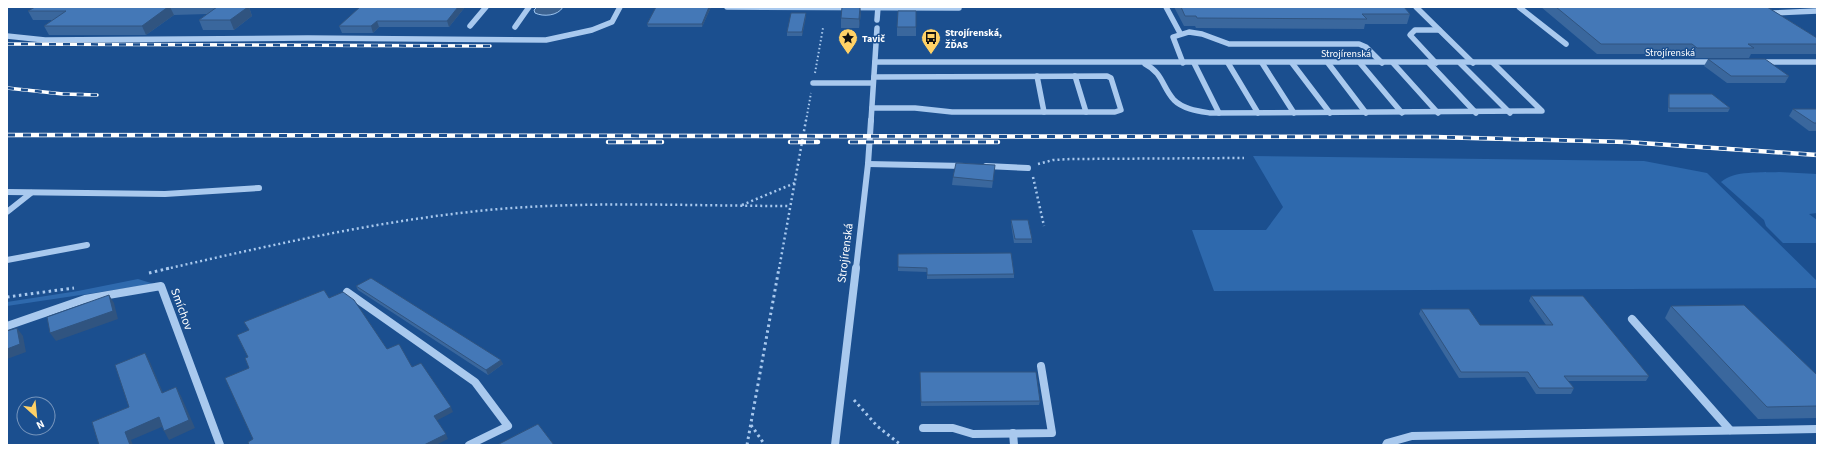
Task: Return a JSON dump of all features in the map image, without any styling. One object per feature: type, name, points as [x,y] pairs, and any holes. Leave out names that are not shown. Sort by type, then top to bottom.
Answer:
[{"type":"street","points":[[470,26],[486,7]]},
{"type":"street","points":[[515,28],[530,7]]},
{"type":"street","points":[[7,36],[45,40],[308,38],[546,40],[592,30],[612,22],[620,7]]},
{"type":"street","points":[[727,7],[959,8]]},
{"type":"street","points":[[877,20],[878,7]]},
{"type":"street","points":[[1166,7],[1180,33]]},
{"type":"street","points":[[1416,7],[1473,63]]},
{"type":"street","points":[[1519,7],[1566,44]]},
{"type":"street","points":[[1778,20],[1772,16],[1774,13],[1817,11]]},
{"type":"street","name":"Strojírenská","points":[[835,445],[868,164],[877,28]]},
{"type":"street","points":[[1439,30],[1415,30],[1410,35],[1432,63],[1476,113]]},
{"type":"street","points":[[1183,63],[1173,37],[1183,32],[1205,34],[1219,42],[1228,44],[1358,44],[1366,47],[1382,63]]},
{"type":"street","name":"Strojírenská","points":[[874,62],[1723,62]]},
{"type":"street","points":[[1754,62],[1817,62]]},
{"type":"street","points":[[1140,63],[1153,68],[1160,75],[1172,98],[1181,105],[1199,111],[1219,113],[1536,113],[1542,111],[1493,63]]},
{"type":"street","points":[[1194,63],[1219,113]]},
{"type":"street","points":[[1228,63],[1258,113]]},
{"type":"street","points":[[1262,63],[1294,113]]},
{"type":"street","points":[[1292,63],[1330,113]]},
{"type":"street","points":[[1328,63],[1366,113]]},
{"type":"street","points":[[1360,63],[1402,113]]},
{"type":"street","points":[[1393,63],[1438,113]]},
{"type":"street","points":[[1460,63],[1510,113]]},
{"type":"street","points":[[813,83],[1037,76],[1110,77],[1121,110],[1115,112],[952,112],[916,108],[872,108]]},
{"type":"street","points":[[1037,76],[1044,112]]},
{"type":"street","points":[[1075,76],[1086,112]]},
{"type":"street","points":[[868,164],[968,166]]},
{"type":"street","points":[[976,166],[1028,168]]},
{"type":"street","points":[[7,192],[109,196],[203,194],[259,188]]},
{"type":"street","points":[[7,212],[31,193]]},
{"type":"street","points":[[7,260],[87,245]]},
{"type":"street","name":"Smíchov","points":[[7,326],[85,299],[161,286],[218,444]]},
{"type":"street","points":[[347,292],[475,382],[508,426],[470,445]]},
{"type":"street","points":[[1632,319],[1730,430]]},
{"type":"street","points":[[923,428],[952,428],[973,434],[1052,433],[1041,366]]},
{"type":"street","points":[[1386,445],[1387,443],[1412,436],[1817,429]]},
{"type":"street","points":[[1013,433],[1014,445]]},
{"type":"path","points":[[747,445],[823,28]]},
{"type":"path","points":[[1044,226],[1033,178],[1028,168],[1040,163],[1053,160],[1244,158]]},
{"type":"path","points":[[740,206],[795,183]]},
{"type":"path","points":[[145,274],[356,229],[452,215],[550,206],[790,206]]},
{"type":"path","points":[[7,297],[80,287]]},
{"type":"path","points":[[842,389],[877,426],[901,445]]},
{"type":"path","points":[[751,424],[765,445]]},
{"type":"shaded area","points":[[537,7],[563,7],[554,14],[546,15],[535,13],[534,10]]},
{"type":"shaded area","points":[[1253,156],[1644,161],[1707,173],[1817,281],[1817,288],[1214,291],[1192,230],[1266,230],[1283,207]]},
{"type":"shaded area","points":[[1779,172],[1817,174],[1817,213],[1809,214],[1817,220],[1817,243],[1783,243],[1766,226],[1764,220],[1721,182],[1727,178],[1741,174]]},
{"type":"shaded area","points":[[138,279],[154,284],[7,306],[7,302],[78,291]]},
{"type":"building","points":[[35,7],[168,7],[142,26],[44,26],[66,11],[28,11]]},
{"type":"building","points":[[217,7],[248,7],[230,20],[199,20]]},
{"type":"building","points":[[360,7],[458,7],[447,21],[377,21],[371,26],[339,26]]},
{"type":"building","points":[[656,7],[709,7],[702,24],[647,24]]},
{"type":"building","points":[[842,7],[860,7],[859,19],[841,18]]},
{"type":"building","points":[[1181,7],[1404,7],[1410,14],[1362,14],[1367,19],[1197,18],[1196,16],[1185,16]]},
{"type":"building","points":[[1556,7],[1767,7],[1817,38],[1817,44],[1748,44],[1754,48],[1697,48],[1692,44],[1601,44]]},
{"type":"building","points":[[898,11],[916,11],[916,27],[897,27]]},
{"type":"building","points":[[791,13],[806,13],[802,32],[787,32]]},
{"type":"building","points":[[1708,59],[1765,59],[1789,76],[1731,76]]},
{"type":"building","points":[[1669,94],[1712,94],[1730,108],[1669,108]]},
{"type":"building","points":[[1793,109],[1817,109],[1817,123],[1814,123]]},
{"type":"building","points":[[956,163],[995,165],[993,181],[953,177]]},
{"type":"building","points":[[1011,220],[1028,220],[1032,239],[1015,239]]},
{"type":"building","points":[[1011,253],[1014,274],[927,275],[927,268],[898,267],[898,254]]},
{"type":"building","points":[[371,278],[501,360],[486,370],[356,286]]},
{"type":"building","points":[[324,290],[329,298],[343,292],[354,300],[387,349],[399,344],[412,367],[421,363],[451,407],[434,416],[446,434],[424,445],[249,445],[248,442],[253,439],[225,378],[249,368],[245,358],[248,357],[237,335],[249,330],[244,322]]},
{"type":"building","points":[[109,295],[113,311],[50,333],[47,317]]},
{"type":"building","points":[[1531,296],[1583,296],[1649,376],[1564,376],[1574,388],[1539,388],[1528,372],[1461,372],[1421,309],[1469,309],[1480,325],[1553,325]]},
{"type":"building","points":[[1744,305],[1817,375],[1817,406],[1767,407],[1671,306]]},
{"type":"building","points":[[17,328],[20,344],[7,349],[7,331]]},
{"type":"building","points":[[145,353],[162,393],[176,387],[189,420],[164,431],[159,417],[125,432],[130,445],[99,445],[92,422],[129,407],[115,365]]},
{"type":"building","points":[[920,372],[1036,372],[1040,401],[921,402]]},
{"type":"building","points":[[538,424],[554,445],[497,445]]},
{"type":"railway","points":[[7,44],[490,46]]},
{"type":"railway","points":[[7,88],[63,94],[97,95]]},
{"type":"railway","points":[[7,135],[1435,137],[1626,142],[1817,155]]},
{"type":"railway","points":[[608,142],[662,142]]},
{"type":"railway","points":[[790,142],[818,142]]},
{"type":"railway","points":[[850,142],[998,142]]},
{"type":"place","name":"Tavič","points":[[848,55]]},
{"type":"place","name":"Strojírenská, ŽĎAS","points":[[931,55]]}]
